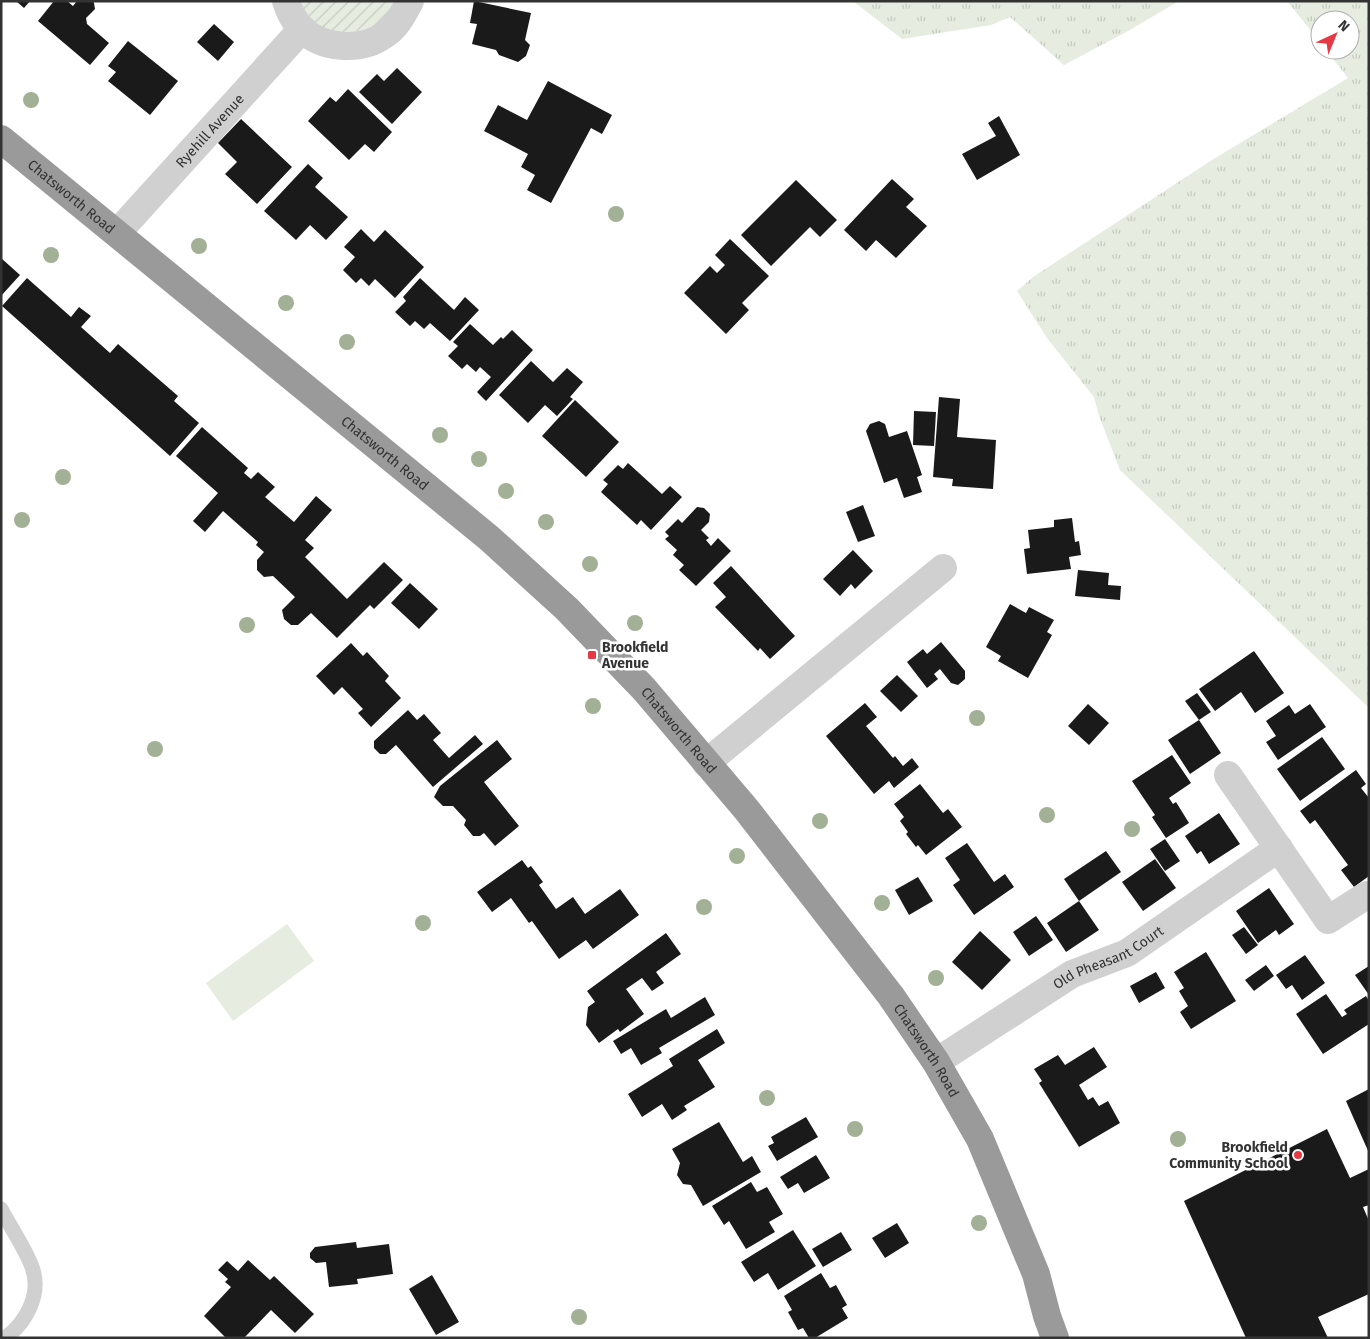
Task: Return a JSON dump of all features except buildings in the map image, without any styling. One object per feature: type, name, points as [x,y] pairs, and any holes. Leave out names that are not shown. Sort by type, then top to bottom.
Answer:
[{"type":"highway","name":"Chatsworth Road","points":[[1,139],[286,374],[489,538],[567,609],[644,689],[751,816],[873,973],[936,1062],[980,1140],[1036,1274],[1055,1338]]},
{"type":"street","points":[[286,1],[289,10],[302,29],[320,40],[341,46],[363,44],[384,36],[400,20],[410,1]]},
{"type":"street","name":"Ryehill Avenue","points":[[117,233],[302,29]]},
{"type":"street","points":[[706,763],[943,568]]},
{"type":"street","points":[[1228,775],[1328,920],[1368,894]]},
{"type":"street","name":"Old Pheasant Court","points":[[936,1062],[1072,974],[1127,953],[1279,848]]},
{"type":"lane","points":[[1,1209],[33,1268],[35,1294],[27,1314],[16,1330],[5,1338]]},
{"type":"green space","points":[[299,1],[395,1],[381,20],[360,31],[349,33],[325,29],[315,23]]},
{"type":"green space","points":[[853,1],[1179,1],[1064,65],[1010,17],[991,25],[902,39]]},
{"type":"green space","points":[[1287,1],[1369,1],[1369,708],[1120,470],[1099,416],[1094,397],[1047,338],[1017,291],[1033,277],[1212,160],[1348,78],[1334,60],[1360,60],[1360,10],[1310,10],[1310,30]]},
{"type":"green space","points":[[287,924],[314,961],[233,1021],[206,983]]},
{"type":"place","name":"Brookfield Avenue","points":[[592,655]]},
{"type":"place","name":"Brookfield Community School","points":[[1298,1155]]}]
